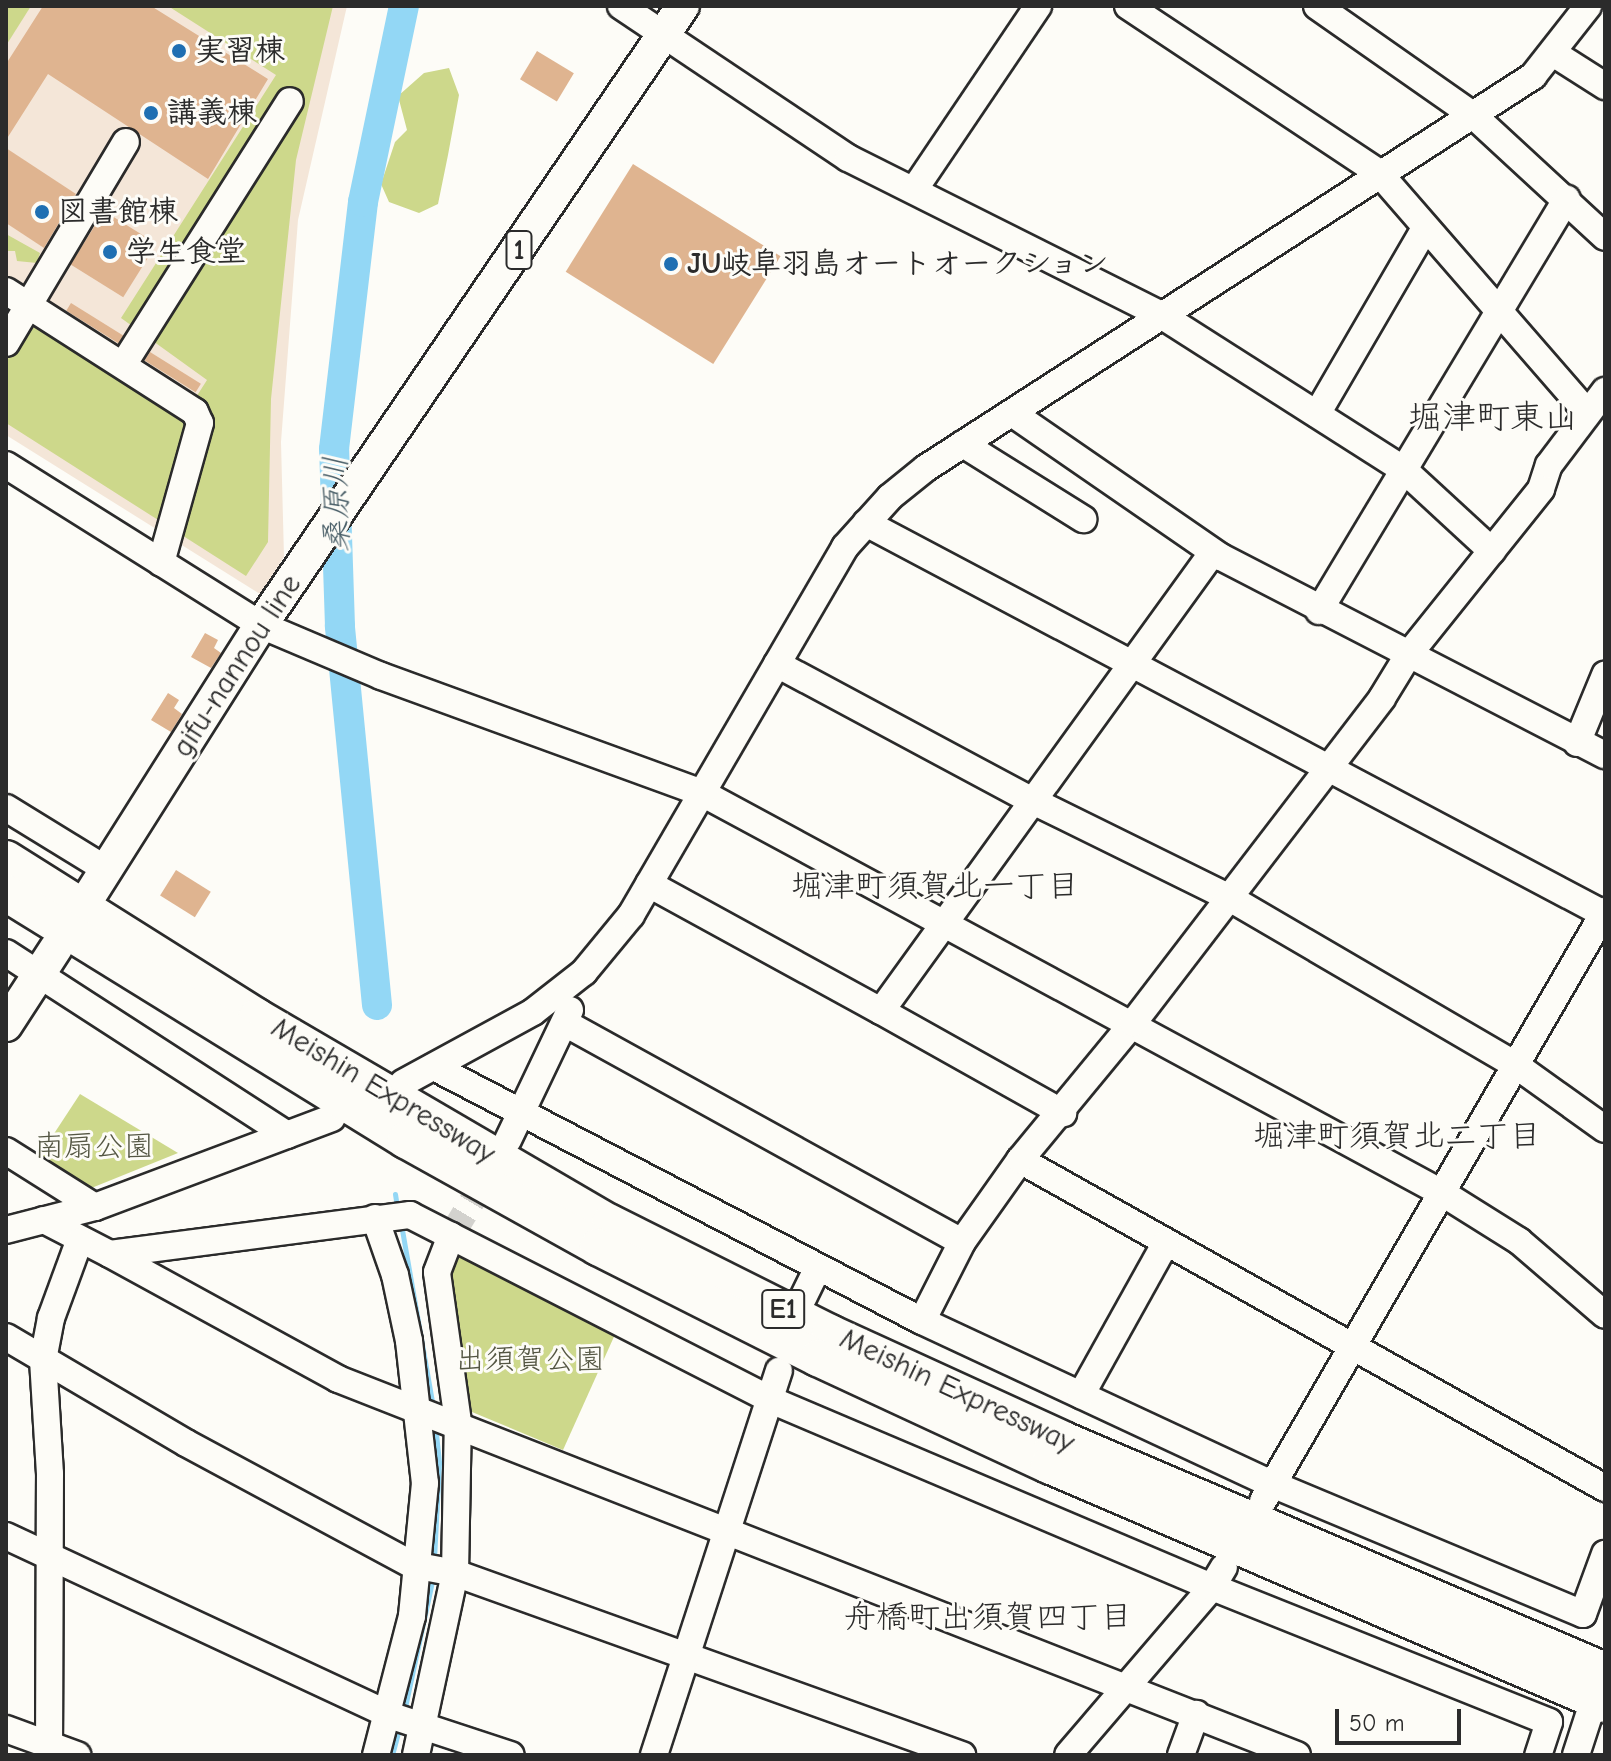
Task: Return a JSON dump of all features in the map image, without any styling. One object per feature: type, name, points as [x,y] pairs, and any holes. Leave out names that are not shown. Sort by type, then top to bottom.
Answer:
[{"type":"highway","name":"Meishin Expressway","points":[[6,859],[257,1017],[610,1223],[1061,1439],[1605,1671]]},
{"type":"highway","name":"Meishin Expressway","points":[[6,893],[392,1132],[598,1247],[818,1358],[1049,1465],[1597,1709]]},
{"type":"main road","name":"gifu-nannou line","points":[[100,881],[261,625],[355,493],[683,6]]},
{"type":"main road","points":[[6,1025],[47,961]]},
{"type":"street","points":[[621,6],[848,158],[1161,315],[1403,469],[1492,551]]},
{"type":"street","points":[[914,190],[1038,6]]},
{"type":"street","points":[[1128,6],[1379,173],[1424,230],[1500,310],[1587,412]]},
{"type":"street","points":[[1317,6],[1474,116],[1605,237]]},
{"type":"street","points":[[403,1083],[533,1012],[584,972],[649,884],[845,547],[890,497],[963,444],[1533,76],[1588,6]]},
{"type":"street","points":[[1553,53],[1605,86]]},
{"type":"street","points":[[123,365],[290,101]]},
{"type":"street","points":[[6,343],[126,142]]},
{"type":"street","points":[[1319,611],[1567,199]]},
{"type":"street","points":[[1317,414],[1424,230]]},
{"type":"street","points":[[6,291],[195,412],[200,423],[161,563]]},
{"type":"street","points":[[922,1321],[962,1242],[1020,1160],[1063,1113],[1133,1023],[1328,767],[1409,654],[1541,489],[1549,465],[1605,391]]},
{"type":"street","points":[[1012,413],[1213,552],[1319,611],[1605,755]]},
{"type":"street","points":[[963,444],[1083,519]]},
{"type":"street","points":[[6,465],[261,625],[381,676],[702,793],[1133,1023],[1444,1194],[1519,1241],[1605,1315]]},
{"type":"street","points":[[866,523],[1604,912],[1594,954],[1517,1066],[1268,1493]]},
{"type":"street","points":[[881,1011],[1213,552]]},
{"type":"street","points":[[777,664],[1033,801],[1228,897],[1517,1066],[1605,1129]]},
{"type":"street","points":[[1577,743],[1605,675]]},
{"type":"street","points":[[6,808],[100,881]]},
{"type":"street","points":[[649,884],[1063,1113]]},
{"type":"street","points":[[6,953],[47,961],[287,1135]]},
{"type":"street","points":[[508,1140],[565,1023],[584,972]]},
{"type":"street","points":[[565,1023],[962,1242]]},
{"type":"street","points":[[434,1067],[817,1269],[1081,1395],[1268,1493],[1583,1614],[1605,1554]]},
{"type":"street","points":[[6,1230],[95,1207],[332,1118]]},
{"type":"street","points":[[6,1151],[95,1207]]},
{"type":"street","points":[[1020,1160],[1605,1488]]},
{"type":"street","points":[[387,1217],[398,1288],[436,1415],[425,1483],[433,1569],[412,1616],[406,1720],[416,1755]]},
{"type":"street","points":[[110,1254],[387,1217],[451,1236],[771,1400],[1218,1577],[1549,1722],[1538,1755]]},
{"type":"street","points":[[44,1220],[79,1242],[110,1254],[338,1379],[436,1415],[728,1535],[1126,1685],[1297,1755]]},
{"type":"street","points":[[376,1755],[406,1720],[433,1569],[437,1272],[451,1236]]},
{"type":"street","points":[[49,1750],[46,1553],[50,1474],[43,1360],[51,1318],[79,1242]]},
{"type":"street","points":[[1081,1395],[1165,1244]]},
{"type":"street","points":[[803,1298],[817,1269]]},
{"type":"street","points":[[6,1337],[43,1360],[433,1569],[688,1655],[962,1755]]},
{"type":"street","points":[[654,1755],[779,1371]]},
{"type":"street","points":[[6,1536],[406,1720],[511,1755]]},
{"type":"street","points":[[1068,1755],[1218,1577]]},
{"type":"street","points":[[1576,1755],[1597,1709]]},
{"type":"street","points":[[1181,1755],[1196,1714]]},
{"type":"street","points":[[6,1729],[49,1750],[77,1755]]},
{"type":"street","points":[[1589,1755],[1596,1737],[1605,1741]]},
{"type":"shaded area","points":[[6,6],[347,6],[298,220],[281,442],[284,557],[260,594],[6,435]]},
{"type":"green space","points":[[6,6],[31,6],[7,44],[6,44]]},
{"type":"green space","points":[[168,6],[333,6],[296,160],[271,399],[268,542],[246,576],[6,423],[6,362],[32,321],[184,416],[207,380],[121,318],[276,75]]},
{"type":"green space","points":[[449,68],[459,95],[438,204],[419,213],[389,202],[381,184],[395,142],[407,130],[398,96],[424,73]]},
{"type":"green space","points":[[6,234],[40,253],[37,263],[17,261],[15,251],[6,251]]},
{"type":"green space","name":"南扇公園","points":[[80,1094],[178,1153],[89,1189],[38,1158]]},
{"type":"green space","name":"出須賀公園","points":[[457,1248],[617,1330],[563,1450],[472,1412],[446,1273]]},
{"type":"building","points":[[43,6],[151,6],[268,79],[208,179],[48,74],[6,140],[6,64]]},
{"type":"building","points":[[537,51],[574,73],[557,101],[520,79]]},
{"type":"building","name":"図書館棟","points":[[6,148],[76,194],[44,248],[6,223]]},
{"type":"building","name":"JU岐阜羽島オートオークション","points":[[633,164],[781,256],[713,364],[566,272]]},
{"type":"building","name":"学生食堂","points":[[104,211],[157,244],[123,297],[71,264]]},
{"type":"building","points":[[71,303],[124,336],[119,343],[66,311]]},
{"type":"building","points":[[150,352],[201,384],[196,392],[145,360]]},
{"type":"building","points":[[205,633],[218,640],[214,648],[221,653],[211,668],[191,657]]},
{"type":"building","points":[[168,693],[179,700],[174,708],[182,714],[171,732],[151,720]]},
{"type":"building","points":[[176,870],[211,892],[195,917],[160,895]]},
{"type":"waterway","name":"桑原川","points":[[377,1005],[340,626],[334,449],[363,202],[404,6]]},
{"type":"waterway","points":[[395,1194],[397,1207]]},
{"type":"waterway","points":[[401,1224],[433,1407]]},
{"type":"waterway","points":[[434,1559],[439,1462],[435,1425]]},
{"type":"waterway","points":[[404,1712],[433,1577]]},
{"type":"waterway","points":[[392,1755],[400,1725]]},
{"type":"tunnel","points":[[451,1236],[492,1168]]},
{"type":"place","name":"実習棟","points":[[179,51]]},
{"type":"place","name":"講義棟","points":[[151,113]]},
{"type":"place","name":"図書館棟","points":[[42,212]]},
{"type":"place","name":"学生食堂","points":[[110,252]]},
{"type":"place","name":"JU岐阜羽島オートオークション","points":[[671,264]]},
{"type":"district","name":"堀津町東山","points":[[1493,418]]},
{"type":"district","name":"堀津町須賀北一丁目","points":[[935,886]]},
{"type":"district","name":"堀津町須賀北二丁目","points":[[1397,1136]]},
{"type":"district","name":"舟橋町出須賀四丁目","points":[[988,1617]]}]
